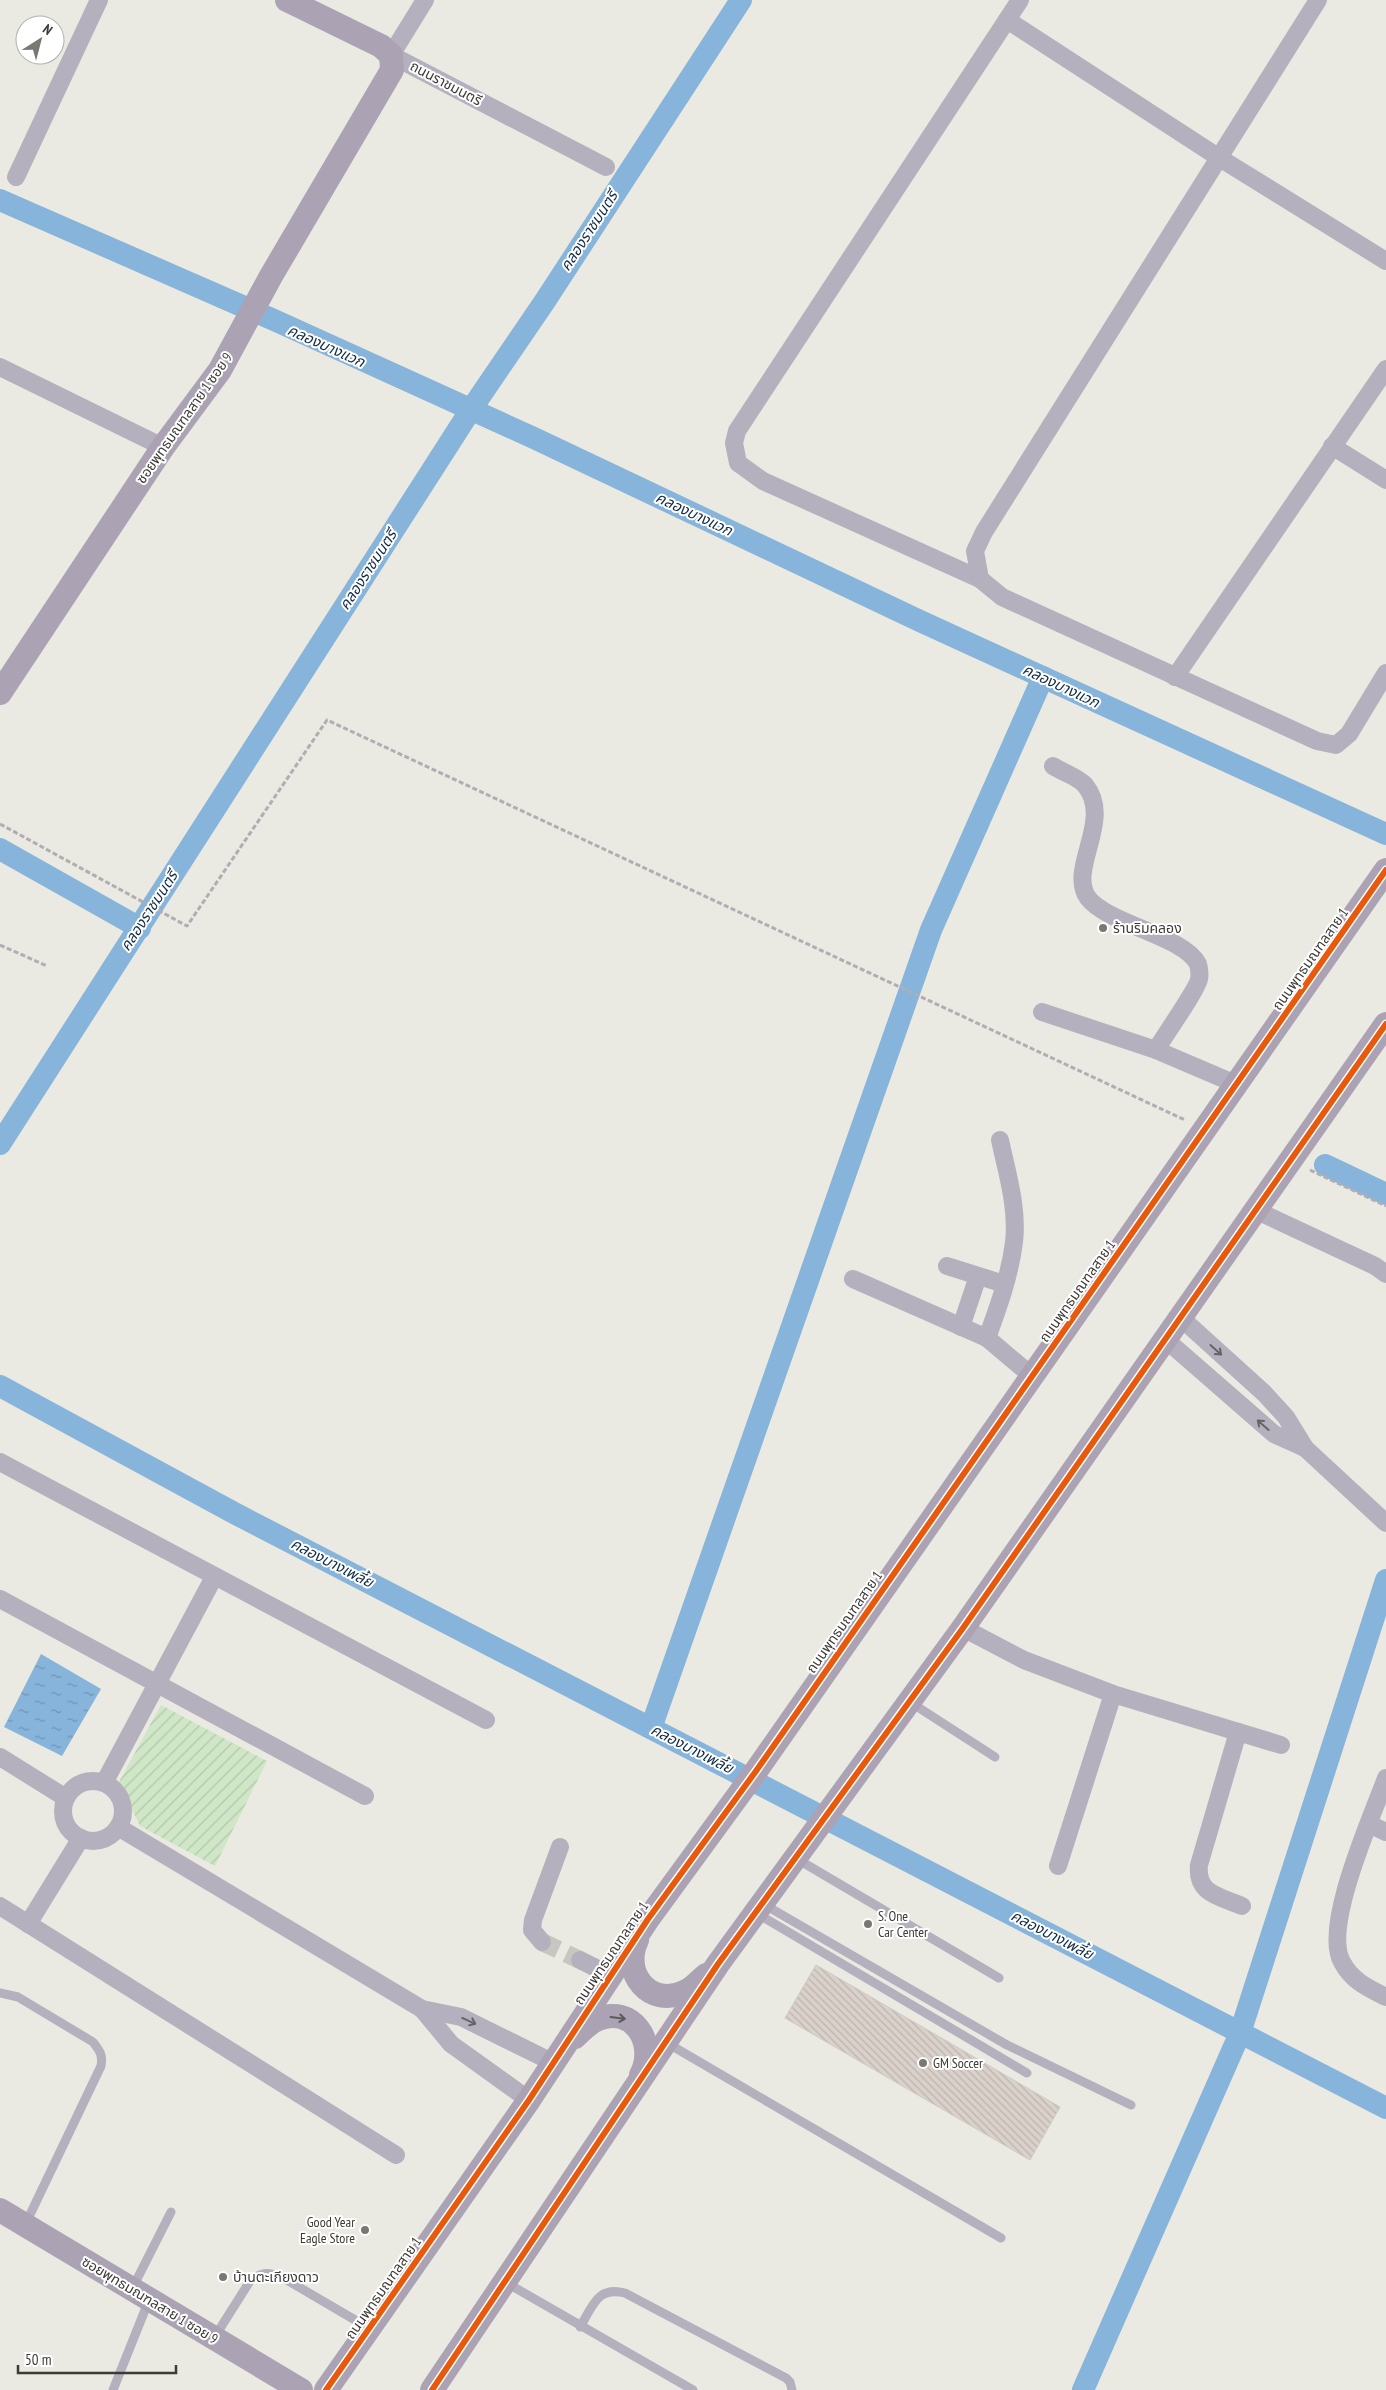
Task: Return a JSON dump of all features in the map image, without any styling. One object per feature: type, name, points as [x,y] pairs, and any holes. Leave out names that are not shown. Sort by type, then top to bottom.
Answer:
[{"type":"main road","name":"ถนนราชมนตรี","points":[[287,0],[381,46],[392,55]]},
{"type":"main road","name":"ซอยพุทธมณฑลสาย 1 ซอย 9","points":[[0,694],[163,447],[220,370],[271,276],[392,70],[392,55]]},
{"type":"main road","name":"ถนนพุทธมณฑลสาย 1","points":[[326,2390],[529,2100],[648,1919],[756,1771],[1238,1085],[1386,870]]},
{"type":"main road","points":[[432,2390],[667,2043],[718,1964],[812,1832],[963,1628],[1386,1024]]},
{"type":"main road","points":[[648,1919],[632,1953],[632,1966],[638,1980],[644,1987],[661,1995],[683,1993],[718,1964]]},
{"type":"main road","points":[[557,2055],[596,2020],[613,2016],[631,2022],[645,2038],[648,2056],[644,2070],[629,2098]]},
{"type":"main road","name":"ซอยพุทธมณฑลสาย 1 ซอย 9","points":[[0,2210],[301,2390]]},
{"type":"street","points":[[16,177],[99,0]]},
{"type":"street","points":[[392,55],[425,0]]},
{"type":"street","points":[[1020,0],[736,431],[734,443],[738,463],[762,480],[980,579],[1002,597],[1316,741],[1336,745],[1349,734],[1386,673]]},
{"type":"street","points":[[980,579],[975,551],[984,532],[1318,0]]},
{"type":"street","points":[[1007,20],[1218,157],[1386,261]]},
{"type":"street","name":"ถนนราชมนตรี","points":[[392,55],[606,167]]},
{"type":"street","points":[[0,368],[163,447]]},
{"type":"street","points":[[1175,677],[1386,369]]},
{"type":"street","points":[[1332,446],[1386,480]]},
{"type":"street","points":[[1052,766],[1084,784],[1095,801],[1094,822],[1082,878],[1088,898],[1103,910],[1187,951],[1198,964],[1200,980],[1156,1050]]},
{"type":"street","points":[[1042,1012],[1156,1050],[1238,1085]]},
{"type":"street","points":[[987,1338],[1004,1284],[1014,1243],[1012,1197],[1000,1140]]},
{"type":"street","points":[[1255,1210],[1375,1266],[1386,1274]]},
{"type":"street","points":[[947,1266],[1004,1284]]},
{"type":"street","points":[[961,1327],[978,1276]]},
{"type":"street","points":[[852,1279],[987,1338],[1032,1376]]},
{"type":"street","points":[[1180,1317],[1264,1393],[1286,1418],[1305,1448],[1381,1518]]},
{"type":"street","points":[[1165,1339],[1274,1434],[1305,1448]]},
{"type":"street","points":[[0,1462],[486,1720]]},
{"type":"street","points":[[104,1783],[214,1576]]},
{"type":"street","points":[[0,1599],[365,1796]]},
{"type":"street","points":[[963,1628],[1024,1660],[1113,1694],[1281,1745]]},
{"type":"street","points":[[1058,1866],[1113,1694]]},
{"type":"street","points":[[1238,1732],[1198,1865],[1197,1878],[1202,1886],[1211,1892],[1242,1906]]},
{"type":"street","points":[[0,1757],[66,1798]]},
{"type":"street","points":[[1386,1778],[1340,1909],[1335,1939],[1341,1961],[1358,1983],[1386,1997]]},
{"type":"street","points":[[93,1781],[104,1783],[113,1788],[121,1802],[122,1817],[118,1827],[102,1839],[91,1841],[81,1838],[71,1831],[64,1821],[63,1810],[66,1798],[72,1789],[82,1783],[93,1781]]},
{"type":"street","points":[[1369,1824],[1386,1832]]},
{"type":"street","points":[[118,1827],[422,2009],[461,2017],[557,2055]]},
{"type":"street","points":[[28,1924],[81,1838]]},
{"type":"street","points":[[542,1942],[532,1930],[533,1920],[560,1847]]},
{"type":"street","points":[[0,1906],[396,2155]]},
{"type":"street","points":[[580,1960],[610,1975]]},
{"type":"street","points":[[422,2009],[451,2044],[529,2100]]},
{"type":"lane","points":[[910,1702],[995,1758]]},
{"type":"lane","points":[[794,1858],[999,1978]]},
{"type":"lane","points":[[759,1908],[1027,2073]]},
{"type":"lane","points":[[759,1908],[1007,2045],[1131,2105]]},
{"type":"lane","points":[[0,1993],[18,1997],[93,2042],[100,2051],[102,2059],[101,2066],[25,2226]]},
{"type":"lane","points":[[667,2043],[1001,2238]]},
{"type":"lane","points":[[113,2390],[140,2295],[171,2212]]},
{"type":"lane","points":[[214,2338],[250,2282],[258,2274],[267,2272],[280,2276],[370,2329]]},
{"type":"lane","points":[[505,2282],[580,2327],[693,2390]]},
{"type":"lane","points":[[580,2327],[599,2297],[614,2290],[625,2293],[786,2378],[790,2382],[792,2390]]},
{"type":"path","points":[[0,824],[187,926],[326,720],[1206,1130]]},
{"type":"path","points":[[0,945],[47,966]]},
{"type":"path","points":[[1290,1160],[1386,1206]]},
{"type":"green space","points":[[161,1705],[267,1761],[215,1866],[140,1826],[119,1782]]},
{"type":"water","points":[[41,1654],[101,1689],[62,1756],[4,1727]]},
{"type":"building","name":"GM Soccer","points":[[816,1965],[1060,2107],[1030,2160],[785,2018]]},
{"type":"waterway","name":"คลองราชมนตรี","points":[[0,1144],[470,411],[545,301],[741,0]]},
{"type":"waterway","name":"คลองบางแวก","points":[[0,200],[274,320],[536,439],[920,621],[1386,834]]},
{"type":"waterway","points":[[651,1728],[931,930],[1043,677]]},
{"type":"waterway","points":[[0,849],[140,928]]},
{"type":"waterway","points":[[1325,1165],[1386,1194]]},
{"type":"waterway","name":"คลองบางเพลี้ย","points":[[0,1386],[236,1514],[1386,2108]]},
{"type":"waterway","points":[[1083,2390],[1240,2033],[1386,1580]]},
{"type":"tunnel","points":[[542,1942],[580,1960]]},
{"type":"cycle path","points":[[326,2390],[529,2100],[648,1919],[756,1771],[1386,870]]},
{"type":"cycle path","points":[[432,2390],[718,1964],[963,1628],[1386,1024]]},
{"type":"place","name":"ร้านริมคลอง","points":[[1103,928]]},
{"type":"place","name":"S. One Car Center","points":[[868,1924]]},
{"type":"place","name":"GM Soccer","points":[[923,2063]]},
{"type":"place","name":"Good Year Eagle Store","points":[[365,2230]]},
{"type":"place","name":"บ้านตะเกียงดาว","points":[[223,2277]]}]
